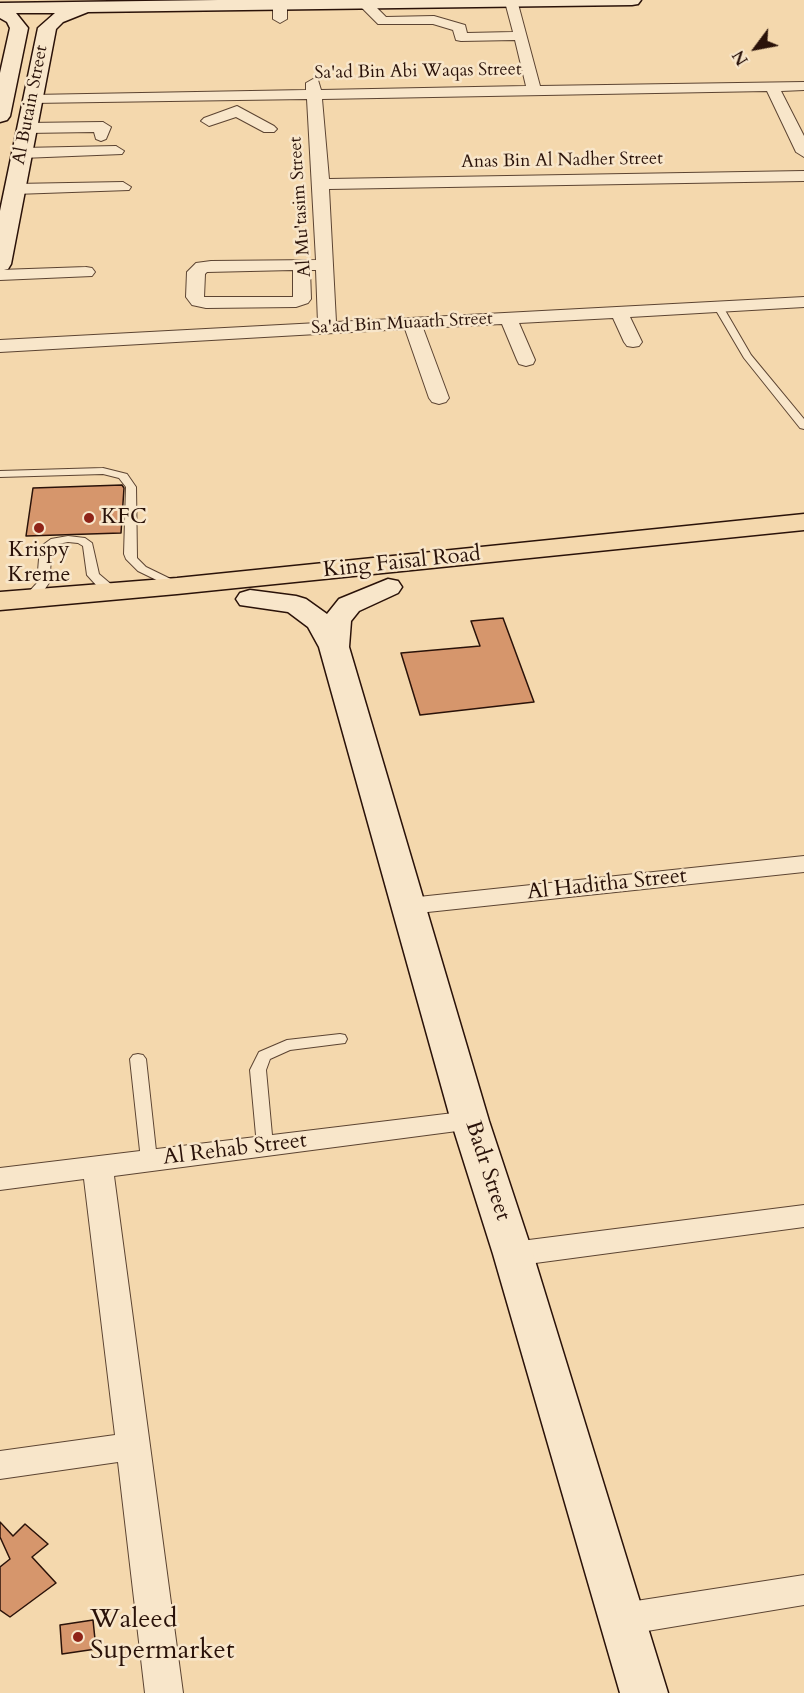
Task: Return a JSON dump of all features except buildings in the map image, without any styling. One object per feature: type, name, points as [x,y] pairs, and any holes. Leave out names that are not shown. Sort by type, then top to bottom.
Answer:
[{"type":"main road","name":"King Faisal Road","points":[[0,601],[177,586],[804,522]]},
{"type":"main road","name":"King Faisal Road","points":[[0,621],[388,587],[804,545]]},
{"type":"street","points":[[141,5],[198,0]]},
{"type":"street","points":[[0,9],[141,5],[280,12],[365,3],[632,0]]},
{"type":"street","points":[[512,2],[534,90]]},
{"type":"street","points":[[365,3],[383,21],[434,20],[460,28],[461,37],[519,36]]},
{"type":"street","name":"Al Butain Street","points":[[0,264],[46,28],[57,18],[87,6]]},
{"type":"street","name":"Al Butain Street","points":[[0,9],[14,19],[19,28],[1,107]]},
{"type":"street","name":"Sa'ad Bin Abi Waqas Street","points":[[32,99],[238,95],[313,88],[534,90],[804,86]]},
{"type":"street","points":[[772,87],[804,152]]},
{"type":"street","name":"Al Mu'tasim Street","points":[[313,88],[321,184],[327,328]]},
{"type":"street","points":[[237,111],[238,95]]},
{"type":"street","points":[[209,122],[237,111],[274,129]]},
{"type":"street","points":[[27,128],[103,127],[101,136]]},
{"type":"street","points":[[22,153],[116,151]]},
{"type":"street","name":"Anas Bin Al Nadher Street","points":[[321,184],[630,185],[804,176]]},
{"type":"street","points":[[15,189],[123,187]]},
{"type":"street","points":[[301,264],[302,299],[284,303],[245,303],[198,301],[195,297],[196,272],[202,267],[301,264],[324,265]]},
{"type":"street","points":[[0,274],[86,272]]},
{"type":"street","points":[[656,289],[665,310]]},
{"type":"street","name":"Sa'ad Bin Muaath Street","points":[[0,346],[804,302]]},
{"type":"street","points":[[245,303],[252,332]]},
{"type":"street","points":[[619,312],[633,342]]},
{"type":"street","points":[[508,318],[526,360]]},
{"type":"street","points":[[412,324],[439,398]]},
{"type":"street","name":"Badr Street","points":[[334,647],[337,620],[349,605],[388,587]]},
{"type":"street","name":"Badr Street","points":[[250,599],[296,605],[319,622],[334,647],[470,1121],[513,1254],[644,1693]]},
{"type":"street","name":"Al Haditha Street","points":[[409,906],[804,864]]},
{"type":"street","name":"Al Rehab Street","points":[[0,1179],[470,1121]]},
{"type":"street","points":[[98,1167],[164,1693]]},
{"type":"street","points":[[513,1254],[804,1216]]},
{"type":"street","points":[[0,1465],[133,1446]]},
{"type":"street","points":[[623,1619],[804,1590]]},
{"type":"lane","points":[[719,307],[747,356],[804,426]]},
{"type":"lane","points":[[0,474],[95,471],[123,476],[131,487],[130,554],[132,559],[142,569],[177,586]]},
{"type":"lane","points":[[29,598],[38,591],[43,583],[46,547],[55,541],[68,539],[81,540],[88,546],[93,575],[101,584],[113,591]]},
{"type":"lane","points":[[264,1146],[258,1070],[264,1056],[287,1045],[340,1040]]},
{"type":"lane","points":[[138,1059],[149,1160]]},
{"type":"place","name":"KFC","points":[[89,518]]},
{"type":"place","name":"Krispy Kreme","points":[[39,528]]},
{"type":"place","name":"Waleed Supermarket","points":[[78,1637]]}]
